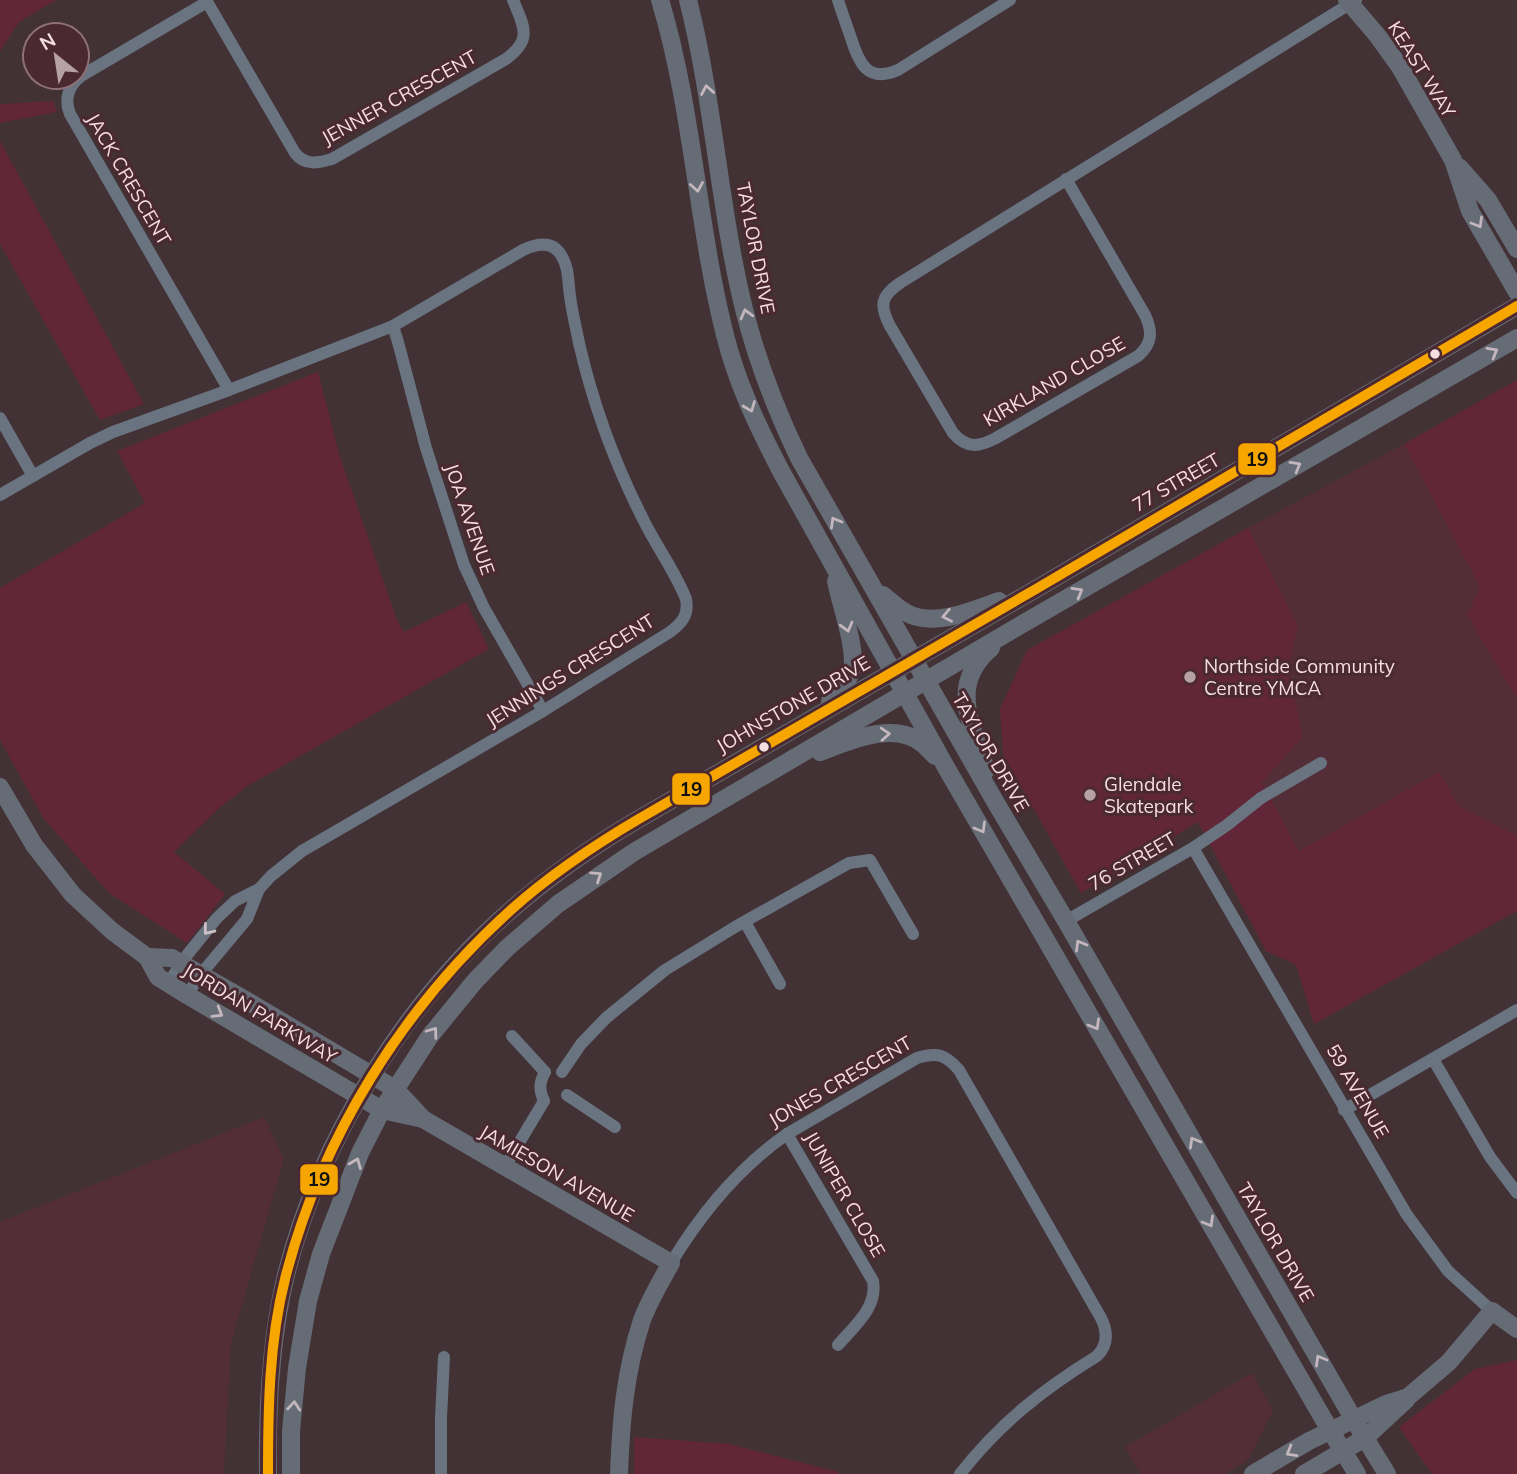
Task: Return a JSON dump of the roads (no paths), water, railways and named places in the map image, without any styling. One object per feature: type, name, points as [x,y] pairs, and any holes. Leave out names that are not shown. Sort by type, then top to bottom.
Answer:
[{"type":"main road","points":[[660,0],[672,39],[709,262],[726,338],[756,423],[947,769],[1357,1474]]},
{"type":"main road","name":"TAYLOR DRIVE","points":[[688,0],[707,89],[744,308],[759,362],[799,458],[996,803],[1387,1474]]},
{"type":"main road","name":"KEAST WAY","points":[[1351,1],[1401,67],[1453,160],[1471,211],[1517,292]]},
{"type":"main road","name":"KEAST WAY","points":[[1453,160],[1488,200],[1517,249]]},
{"type":"main road","name":"77 STREET","points":[[892,671],[1517,306]]},
{"type":"main road","points":[[291,1474],[291,1432],[297,1368],[308,1301],[321,1254],[360,1153],[382,1110],[430,1036],[468,989],[507,948],[551,910],[634,852],[1517,338]]},
{"type":"main road","points":[[814,716],[838,693],[848,679],[853,660],[831,561]]},
{"type":"main road","points":[[869,581],[898,608],[921,618],[949,616],[1036,589]]},
{"type":"main road","points":[[996,803],[968,710],[966,688],[975,666],[988,651],[1019,626]]},
{"type":"main road","name":"JOHNSTONE DRIVE","points":[[268,1474],[270,1380],[285,1279],[314,1187],[360,1097],[405,1026],[456,964],[540,885],[620,830],[892,671]]},
{"type":"main road","points":[[774,770],[849,741],[898,733],[922,743],[947,769]]},
{"type":"main road","name":"JORDAN PARKWAY","points":[[1,789],[34,845],[73,895],[112,931],[147,957],[158,977],[382,1110]]},
{"type":"main road","name":"JORDAN PARKWAY","points":[[147,957],[172,958],[182,963],[395,1089]]},
{"type":"main road","name":"JAMIESON AVENUE","points":[[395,1089],[423,1119],[671,1262]]},
{"type":"main road","name":"JAMIESON AVENUE","points":[[382,1110],[423,1119]]},
{"type":"main road","name":"JONES CRESCENT","points":[[619,1474],[628,1371],[643,1318],[671,1262]]},
{"type":"main road","points":[[1304,1474],[1365,1438],[1450,1362],[1492,1311]]},
{"type":"main road","name":"59 AVENUE","points":[[1492,1311],[1517,1329]]},
{"type":"main road","points":[[1253,1474],[1309,1441],[1386,1404],[1408,1398]]},
{"type":"street","name":"JENNER CRESCENT","points":[[207,1],[295,153],[308,163],[320,163],[332,159],[516,52],[523,41],[524,32],[513,0]]},
{"type":"street","points":[[838,0],[861,64],[874,74],[882,74],[898,70],[1010,0]]},
{"type":"street","name":"JACK CRESCENT","points":[[207,1],[81,76],[71,86],[67,100],[70,114],[229,390]]},
{"type":"street","name":"KIRKLAND CLOSE","points":[[1066,179],[1145,315],[1150,330],[1149,344],[1138,356],[989,442],[967,443],[953,433],[890,326],[883,310],[887,293],[900,283],[1066,179],[1351,1]]},
{"type":"street","name":"JENNINGS CRESCENT","points":[[0,495],[103,437],[393,326],[534,245],[545,244],[560,252],[564,259],[583,362],[615,457],[632,498],[684,593],[688,606],[684,619],[670,632],[543,711],[302,851],[259,889],[235,901],[217,918],[168,983]]},
{"type":"street","name":"JOA AVENUE","points":[[393,326],[426,448],[464,565],[484,608],[543,711]]},
{"type":"street","points":[[0,418],[33,476]]},
{"type":"street","name":"76 STREET","points":[[1066,921],[1194,848],[1261,798],[1321,763]]},
{"type":"street","name":"59 AVENUE","points":[[1194,848],[1396,1199],[1448,1271],[1492,1311]]},
{"type":"street","points":[[562,1072],[581,1044],[606,1018],[665,970],[849,863],[870,860],[913,934]]},
{"type":"street","name":"JENNINGS CRESCENT","points":[[187,995],[247,919],[259,889]]},
{"type":"street","points":[[745,922],[780,984]]},
{"type":"street","points":[[1345,1110],[1517,1010]]},
{"type":"street","points":[[512,1036],[545,1072]]},
{"type":"street","name":"JONES CRESCENT","points":[[671,1262],[708,1208],[758,1155],[787,1134],[917,1058],[928,1055],[946,1058],[959,1069],[1101,1318],[1106,1335],[1106,1342],[1100,1353],[1042,1392],[1018,1412],[994,1434],[960,1474]]},
{"type":"street","points":[[1433,1059],[1490,1157],[1517,1193]]},
{"type":"street","points":[[544,1101],[540,1082],[545,1072],[550,1070],[562,1072],[566,1077],[567,1096]]},
{"type":"street","points":[[544,1101],[555,1102],[567,1096]]},
{"type":"street","points":[[567,1096],[615,1127]]},
{"type":"street","points":[[504,1168],[544,1101]]},
{"type":"street","name":"JUNIPER CLOSE","points":[[787,1134],[873,1281],[873,1298],[868,1308],[838,1345]]},
{"type":"street","points":[[441,1474],[444,1357]]},
{"type":"place","name":"Northside Community Centre YMCA","points":[[1190,677]]},
{"type":"place","name":"Glendale Skatepark","points":[[1090,795]]}]
